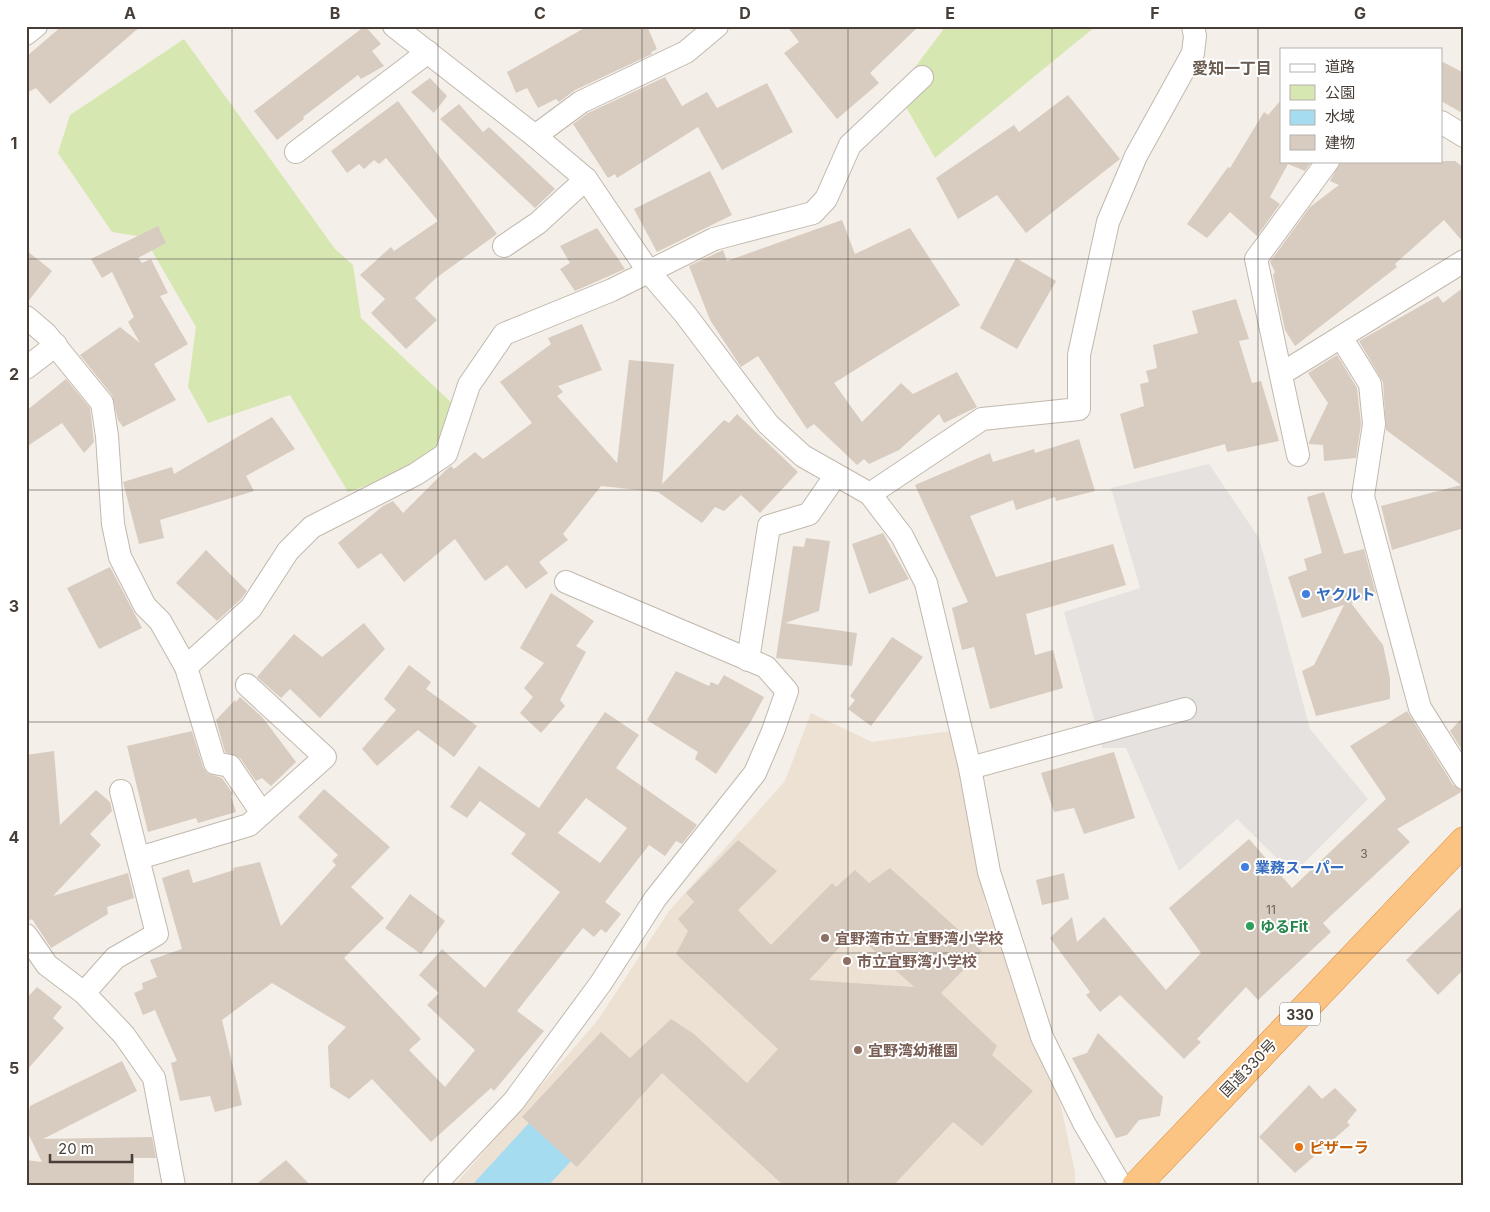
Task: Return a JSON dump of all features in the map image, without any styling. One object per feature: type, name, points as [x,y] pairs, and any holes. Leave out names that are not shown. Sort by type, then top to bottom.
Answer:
[{"type":"highway","name":"国道330号","points":[[1136,1186],[1464,841]]},
{"type":"street","points":[[26,34],[36,26]]},
{"type":"street","points":[[394,26],[535,136],[586,179],[649,272],[685,314],[768,424],[803,456],[870,494],[902,536],[926,584],[970,768],[989,872],[1042,1037],[1084,1124],[1121,1186]]},
{"type":"street","points":[[535,136],[581,102],[686,52],[717,26]]},
{"type":"street","points":[[870,494],[982,419],[1079,409],[1080,355],[1108,222],[1136,156],[1193,53],[1195,36],[1193,26]]},
{"type":"street","points":[[296,152],[428,52]]},
{"type":"street","points":[[186,667],[251,608],[288,550],[312,527],[416,474],[446,454],[469,385],[504,334],[612,290],[714,239],[813,213],[826,199],[850,145],[922,76]]},
{"type":"street","points":[[1442,123],[1464,136]]},
{"type":"street","points":[[1298,455],[1256,259],[1327,162]]},
{"type":"street","points":[[504,246],[538,223],[586,179]]},
{"type":"street","points":[[1281,374],[1464,262]]},
{"type":"street","points":[[26,317],[56,345],[102,403],[107,436],[113,524],[120,557],[145,606],[160,621],[186,667],[215,764],[230,766],[262,813]]},
{"type":"street","points":[[1341,337],[1370,384],[1374,424],[1363,496],[1420,708],[1464,778]]},
{"type":"street","points":[[26,368],[56,345]]},
{"type":"street","points":[[748,660],[769,526],[809,514],[836,475]]},
{"type":"street","points":[[434,1186],[514,1102],[600,983],[655,899],[755,773],[787,691],[766,667],[566,582]]},
{"type":"street","points":[[139,858],[249,825],[325,757],[247,685]]},
{"type":"street","points":[[970,768],[1185,708]]},
{"type":"street","points":[[84,993],[114,958],[158,934],[121,791]]},
{"type":"street","points":[[26,935],[47,964],[84,993],[124,1035],[154,1078],[174,1186]]},
{"type":"shaded area","points":[[1209,464],[1259,538],[1310,729],[1368,799],[1293,874],[1237,819],[1179,871],[1126,748],[1102,748],[1064,612],[1140,588],[1111,488]]},
{"type":"shaded area","name":"宜野湾市立 宜野湾小学校","points":[[811,713],[872,742],[958,730],[969,827],[986,905],[1061,1106],[1075,1172],[1075,1186],[454,1186],[598,1020],[669,911],[785,781]]},
{"type":"green space","points":[[941,26],[1096,26],[935,158],[897,91],[943,30]]},
{"type":"green space","points":[[184,39],[335,249],[353,265],[361,318],[454,405],[440,449],[409,471],[348,492],[290,395],[208,423],[188,387],[196,327],[144,237],[112,232],[58,153],[70,115]]},
{"type":"water","points":[[529,1123],[571,1161],[548,1186],[471,1186]]},
{"type":"building","points":[[62,26],[141,26],[50,104],[36,88],[26,93],[26,57]]},
{"type":"building","points":[[365,26],[381,44],[372,51],[384,66],[361,79],[358,75],[303,117],[304,119],[277,140],[254,111]]},
{"type":"building","points":[[588,26],[647,26],[657,49],[651,52],[652,54],[575,90],[559,102],[556,99],[538,108],[527,88],[516,93],[507,72]]},
{"type":"building","points":[[787,26],[919,26],[870,73],[879,83],[837,119],[784,53],[799,42]]},
{"type":"building","points":[[1442,62],[1464,73],[1464,114],[1442,102]]},
{"type":"building","points":[[665,77],[682,106],[707,92],[717,108],[767,83],[793,132],[722,170],[698,127],[617,178],[615,174],[608,178],[573,124],[588,113]]},
{"type":"building","points":[[430,78],[447,96],[434,113],[411,92]]},
{"type":"building","points":[[1068,95],[1120,159],[1026,233],[997,195],[958,219],[936,178],[1014,125],[1019,132]]},
{"type":"building","points":[[398,101],[497,234],[436,278],[415,298],[437,320],[406,349],[371,313],[385,299],[360,275],[391,247],[394,251],[438,221],[386,158],[379,164],[374,160],[364,169],[359,164],[347,173],[331,151]]},
{"type":"building","points":[[1280,101],[1280,162],[1311,162],[1305,171],[1288,164],[1270,197],[1280,204],[1257,236],[1230,212],[1207,238],[1187,224],[1228,167],[1230,168],[1264,112],[1268,115]]},
{"type":"building","points":[[459,104],[483,132],[489,127],[555,189],[535,208],[440,119]]},
{"type":"building","points":[[1455,161],[1464,168],[1464,243],[1444,220],[1395,264],[1397,267],[1295,346],[1285,330],[1273,275],[1275,272],[1270,262],[1310,207],[1339,185],[1330,181],[1340,162]]},
{"type":"building","points":[[710,171],[732,215],[657,252],[634,209]]},
{"type":"building","points":[[842,220],[855,254],[910,228],[960,305],[834,383],[862,422],[901,383],[913,394],[957,372],[977,407],[944,423],[939,414],[899,450],[869,464],[864,459],[857,465],[814,424],[807,429],[758,356],[741,367],[710,320],[689,266],[723,250],[727,261]]},
{"type":"building","points":[[158,226],[166,243],[138,258],[142,263],[151,259],[168,293],[160,296],[188,344],[154,364],[176,400],[123,427],[118,420],[112,395],[80,355],[120,327],[140,343],[128,322],[134,317],[112,272],[102,278],[91,259]]},
{"type":"building","points":[[597,228],[625,269],[575,291],[560,269],[570,263],[560,246]]},
{"type":"building","points":[[26,250],[52,271],[26,304]]},
{"type":"building","points":[[1016,258],[1056,281],[1017,349],[980,328]]},
{"type":"building","points":[[1464,287],[1464,528],[1392,550],[1381,506],[1461,485],[1386,430],[1383,382],[1359,341],[1438,296],[1443,303]]},
{"type":"building","points":[[1236,299],[1249,339],[1239,341],[1252,383],[1261,381],[1279,441],[1227,452],[1225,444],[1134,469],[1120,414],[1144,406],[1140,384],[1149,382],[1146,371],[1157,368],[1153,345],[1198,333],[1192,311]]},
{"type":"building","points":[[582,324],[602,370],[558,386],[563,392],[557,396],[617,463],[629,360],[674,364],[662,484],[724,420],[729,423],[737,414],[798,472],[760,513],[741,495],[724,511],[715,507],[702,523],[658,492],[601,486],[563,534],[568,540],[539,562],[548,573],[526,589],[507,565],[485,581],[455,539],[404,582],[381,553],[358,569],[338,543],[383,506],[393,501],[403,513],[451,466],[454,469],[475,452],[483,459],[532,423],[500,382],[551,344],[548,338]]},
{"type":"building","points":[[1337,355],[1357,388],[1361,424],[1356,458],[1324,461],[1323,445],[1309,444],[1309,442],[1328,403],[1308,373]]},
{"type":"building","points":[[66,379],[90,408],[94,442],[84,453],[62,423],[26,447],[26,411]]},
{"type":"building","points":[[272,417],[295,449],[246,476],[254,491],[160,520],[164,538],[139,544],[123,482],[172,467],[174,474]]},
{"type":"building","points":[[1079,439],[1095,491],[1056,501],[1055,497],[1016,510],[1013,500],[970,516],[996,577],[1113,544],[1126,585],[1026,614],[1035,655],[1053,650],[1063,688],[990,709],[974,647],[962,650],[952,608],[968,602],[915,485],[990,453],[993,462],[1034,449],[1035,453]]},
{"type":"building","points":[[1324,492],[1344,554],[1364,549],[1376,594],[1351,603],[1383,645],[1390,678],[1390,699],[1316,716],[1302,671],[1314,665],[1344,605],[1302,618],[1288,577],[1307,570],[1304,559],[1322,553],[1307,497]]},
{"type":"building","points":[[883,533],[909,579],[869,594],[852,544]]},
{"type":"building","points":[[806,538],[830,541],[819,611],[785,623],[857,633],[852,666],[776,658],[793,546],[804,547]]},
{"type":"building","points":[[206,550],[247,591],[217,621],[176,583]]},
{"type":"building","points":[[110,567],[142,628],[99,649],[67,588]]},
{"type":"building","points":[[551,593],[594,621],[576,646],[586,652],[560,700],[565,706],[541,733],[520,713],[533,697],[524,688],[544,663],[520,648]]},
{"type":"building","points":[[364,623],[385,649],[320,718],[290,689],[281,698],[257,677],[294,634],[322,657]]},
{"type":"building","points":[[892,637],[923,657],[871,726],[848,709],[855,700],[850,696]]},
{"type":"building","points":[[409,665],[431,682],[426,689],[477,726],[454,757],[418,730],[377,766],[362,749],[396,710],[384,699]]},
{"type":"building","points":[[676,671],[709,686],[711,682],[718,685],[724,675],[764,697],[750,723],[716,774],[695,759],[698,752],[647,720]]},
{"type":"building","points":[[240,697],[263,718],[296,762],[271,786],[262,778],[256,781],[240,758],[225,752],[216,720]]},
{"type":"building","points":[[1407,711],[1453,785],[1463,791],[1397,829],[1410,842],[1323,923],[1331,932],[1258,1000],[1246,987],[1197,1039],[1201,1042],[1184,1059],[1120,995],[1100,1012],[1086,995],[1090,992],[1050,938],[1072,917],[1077,942],[1104,917],[1166,990],[1201,953],[1169,908],[1249,839],[1292,888],[1386,799],[1350,746]]},
{"type":"building","points":[[605,712],[639,735],[616,768],[697,825],[682,844],[676,841],[665,856],[649,845],[605,902],[621,914],[606,933],[601,929],[594,937],[583,928],[517,1011],[544,1031],[494,1091],[491,1088],[431,1142],[372,1079],[349,1099],[330,1087],[328,1046],[346,1027],[272,983],[222,1020],[242,1105],[215,1112],[210,1096],[180,1101],[171,1063],[177,1061],[155,1010],[143,1015],[134,993],[143,989],[142,983],[157,977],[150,960],[182,949],[162,878],[189,869],[193,883],[234,870],[233,868],[260,862],[281,926],[336,865],[332,861],[338,855],[298,817],[324,789],[390,847],[351,887],[384,918],[344,958],[421,1039],[409,1050],[445,1087],[475,1050],[427,1005],[439,993],[419,975],[442,949],[485,988],[560,892],[511,854],[526,834],[480,801],[467,818],[450,807],[479,766],[539,808]],"holes":[[[586,798],[627,828],[600,863],[558,833]]]},
{"type":"building","points":[[1464,716],[1464,753],[1450,731]]},
{"type":"building","points":[[192,731],[203,767],[207,773],[222,778],[233,794],[231,796],[236,812],[198,823],[196,818],[148,832],[127,746]]},
{"type":"building","points":[[54,751],[60,825],[96,790],[110,802],[112,811],[90,834],[101,845],[53,896],[128,873],[134,898],[107,907],[108,914],[51,948],[32,919],[26,922],[26,755]]},
{"type":"building","points":[[1114,752],[1135,818],[1084,834],[1074,808],[1054,812],[1041,773]]},
{"type":"building","points":[[738,840],[777,871],[738,910],[771,945],[832,883],[836,887],[855,870],[869,883],[890,868],[982,951],[941,993],[997,1046],[992,1055],[1033,1091],[982,1146],[953,1122],[893,1186],[784,1186],[662,1073],[577,1167],[522,1117],[601,1032],[630,1058],[671,1019],[694,1034],[747,1083],[778,1049],[676,954],[688,931],[678,919],[694,902],[686,893]],"holes":[[[854,932],[914,987],[809,980]]]},
{"type":"building","points":[[1064,873],[1069,899],[1042,905],[1036,880]]},
{"type":"building","points":[[410,894],[445,921],[421,954],[385,928]]},
{"type":"building","points":[[1464,905],[1464,969],[1438,995],[1406,960]]},
{"type":"building","points":[[37,987],[62,1007],[53,1018],[64,1028],[26,1071],[26,999]]},
{"type":"building","points":[[1098,1033],[1163,1097],[1160,1116],[1139,1120],[1127,1135],[1116,1138],[1072,1058],[1087,1053]]},
{"type":"building","points":[[122,1061],[137,1091],[43,1139],[152,1137],[156,1158],[134,1158],[134,1186],[26,1186],[26,1160],[42,1162],[26,1129],[30,1106]]},
{"type":"building","name":"ピザーラ","points":[[1309,1085],[1322,1099],[1335,1088],[1357,1110],[1347,1122],[1350,1125],[1295,1173],[1259,1137]]},
{"type":"building","points":[[286,1160],[311,1186],[254,1186]]},
{"type":"place","name":"ヤクルト","points":[[1306,594]]},
{"type":"place","name":"業務スーパー","points":[[1245,867]]},
{"type":"place","name":"ゆるFit","points":[[1250,926]]},
{"type":"place","name":"宜野湾市立 宜野湾小学校","points":[[825,938]]},
{"type":"place","name":"市立宜野湾小学校","points":[[847,961]]},
{"type":"place","name":"宜野湾幼稚園","points":[[858,1050]]},
{"type":"place","name":"ピザーラ","points":[[1299,1147]]},
{"type":"district","name":"愛知一丁目","points":[[1232,68]]}]
